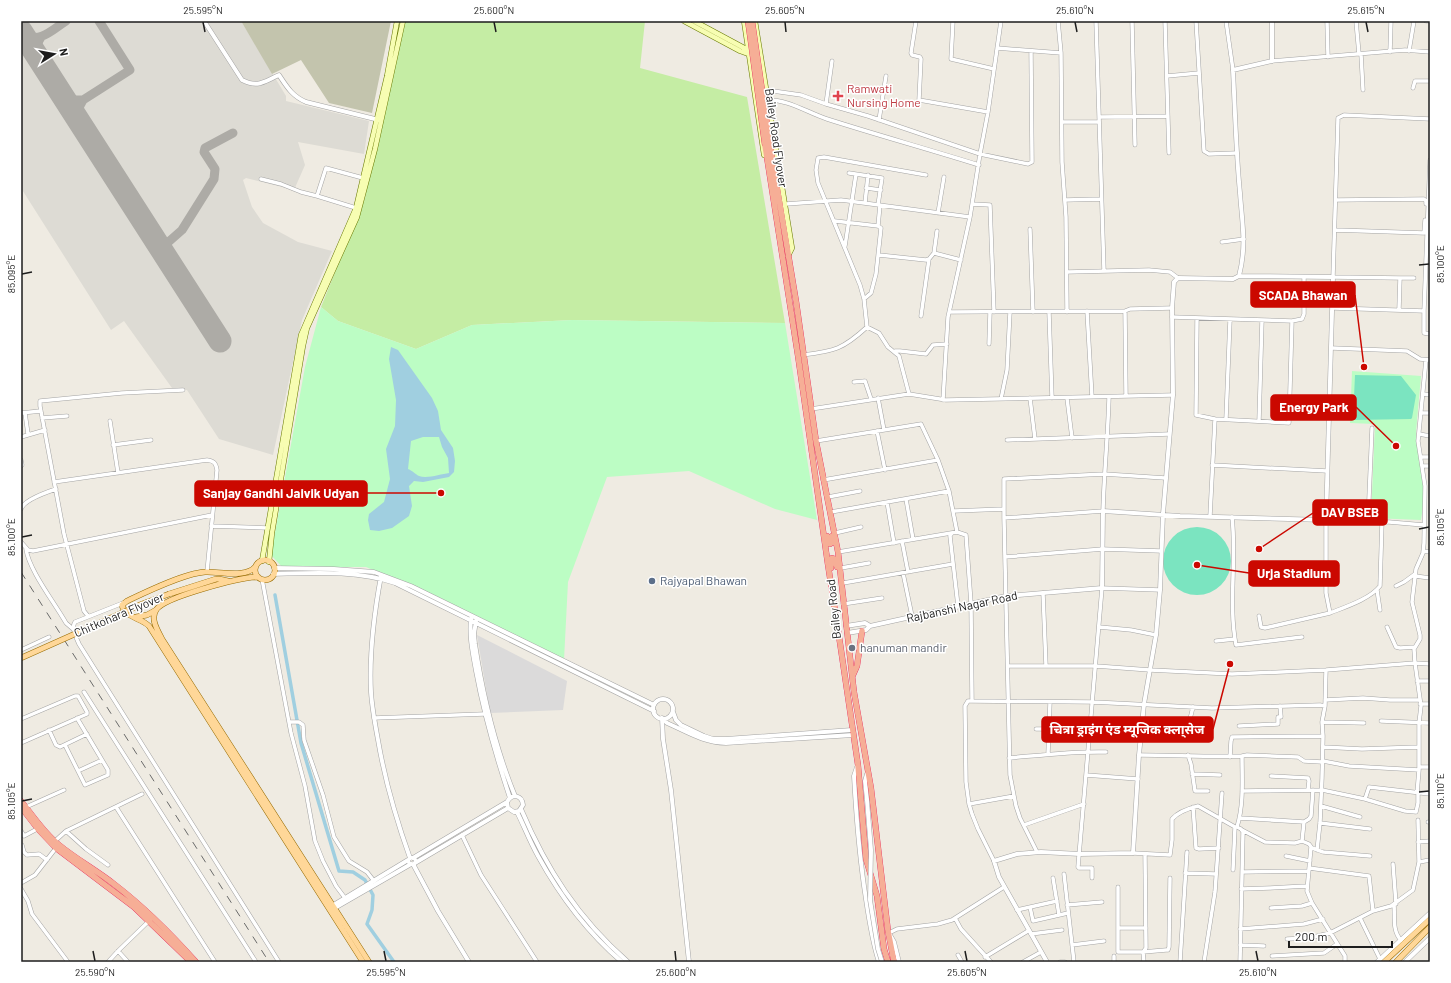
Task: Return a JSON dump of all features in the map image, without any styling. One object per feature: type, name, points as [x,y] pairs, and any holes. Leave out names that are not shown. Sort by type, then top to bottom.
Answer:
[{"type":"highway","name":"Bailey Road Flyover","points":[[754,22],[768,145]]},
{"type":"highway","name":"Bailey Road Flyover","points":[[745,23],[768,145],[786,257]]},
{"type":"highway","name":"Bailey Road","points":[[786,257],[816,442],[831,512],[843,583],[843,603],[854,692],[868,772],[888,933],[894,962]]},
{"type":"highway","name":"Bailey Road","points":[[786,257],[822,523],[858,766],[866,859],[877,896],[884,949],[888,962]]},
{"type":"highway","points":[[822,523],[829,543],[831,544],[833,541],[824,483]]},
{"type":"highway","points":[[833,597],[831,560],[833,558],[836,561],[843,603]]},
{"type":"highway","points":[[852,675],[857,666],[862,631]]},
{"type":"highway","points":[[21,801],[23,807],[40,828],[57,844],[114,884],[196,962]]},
{"type":"highway","points":[[152,919],[190,962]]},
{"type":"main road","points":[[389,76],[397,21]]},
{"type":"main road","points":[[136,617],[147,615],[164,604],[188,594],[228,581],[270,578],[274,571],[270,562],[273,526],[301,353],[307,328],[357,217],[403,21]]},
{"type":"main road","points":[[684,21],[748,52],[760,52]]},
{"type":"main road","points":[[696,22],[748,52]]},
{"type":"main road","points":[[754,22],[786,204],[792,248],[786,257],[780,255],[748,52],[745,23],[754,22]]},
{"type":"main road","points":[[752,76],[764,74]]},
{"type":"main road","points":[[369,962],[332,908],[149,626],[136,617],[127,614],[122,605],[124,602],[184,576],[207,572],[224,574],[249,571],[262,561],[301,335],[356,208],[379,120]]},
{"type":"main road","points":[[262,561],[270,562]]},
{"type":"main road","points":[[256,566],[256,574],[260,578]]},
{"type":"main road","name":"Chitkohara Flyover","points":[[21,658],[142,604],[218,579],[224,574]]},
{"type":"main road","points":[[218,579],[228,581]]},
{"type":"main road","points":[[156,610],[154,617],[162,639],[332,908],[363,962]]},
{"type":"main road","points":[[1380,961],[1430,919]]},
{"type":"main road","points":[[1396,962],[1430,927]]},
{"type":"street","points":[[204,21],[242,80],[249,84],[257,85],[278,75],[297,98],[306,102],[379,120]]},
{"type":"street","points":[[916,21],[911,53],[912,55],[920,57],[921,59],[918,100],[988,112]]},
{"type":"street","points":[[953,21],[951,58],[994,69]]},
{"type":"street","points":[[943,400],[949,312],[970,217],[988,112],[1001,21]]},
{"type":"street","points":[[1058,21],[1061,53],[1062,162],[1065,200],[1067,312]]},
{"type":"street","points":[[1096,21],[1104,271]]},
{"type":"street","points":[[1132,21],[1133,117],[1135,145]]},
{"type":"street","points":[[1166,21],[1169,153]]},
{"type":"street","points":[[1196,21],[1204,151],[1209,154],[1237,153]]},
{"type":"street","points":[[1226,21],[1233,70],[1237,153],[1244,239],[1243,262],[1239,276]]},
{"type":"street","points":[[1272,21],[1272,61]]},
{"type":"street","points":[[1327,21],[1328,57]]},
{"type":"street","points":[[1356,21],[1363,90]]},
{"type":"street","points":[[1390,52],[1391,21]]},
{"type":"street","points":[[1410,51],[1414,21]]},
{"type":"street","points":[[997,48],[1061,53]]},
{"type":"street","points":[[766,90],[801,94],[826,104],[980,154],[1028,164],[1032,162],[1031,51]]},
{"type":"street","points":[[1233,70],[1272,61],[1390,52],[1430,52]]},
{"type":"street","points":[[826,104],[832,61]]},
{"type":"street","points":[[1167,76],[1199,73]]},
{"type":"street","points":[[879,120],[886,76]]},
{"type":"street","points":[[1413,88],[1415,81],[1430,80]]},
{"type":"street","points":[[756,100],[768,99],[788,102],[826,119],[979,165]]},
{"type":"street","points":[[1330,614],[1326,593],[1326,520],[1338,121],[1340,117],[1344,115],[1430,119]]},
{"type":"street","points":[[1099,117],[1168,116]]},
{"type":"street","points":[[1062,122],[1100,122]]},
{"type":"street","points":[[867,327],[864,299],[860,285],[818,183],[816,170],[818,158],[820,157],[926,175]]},
{"type":"street","points":[[1430,160],[1429,222],[1424,300],[1424,333],[1430,334]]},
{"type":"street","points":[[317,196],[326,168],[363,178]]},
{"type":"street","points":[[849,173],[882,178],[878,226]]},
{"type":"street","points":[[845,247],[850,222],[856,174]]},
{"type":"street","points":[[865,203],[868,175]]},
{"type":"street","points":[[938,213],[944,177]]},
{"type":"street","points":[[261,179],[356,208]]},
{"type":"street","points":[[866,188],[881,190]]},
{"type":"street","points":[[1065,200],[1101,199]]},
{"type":"street","points":[[786,204],[826,200],[852,201],[970,217]]},
{"type":"street","points":[[1335,230],[1424,233],[1426,202],[1424,200],[1336,200]]},
{"type":"street","points":[[972,204],[990,205],[992,312],[989,344]]},
{"type":"street","points":[[834,220],[878,226],[881,228],[882,231],[879,255],[871,291],[870,294],[864,299]]},
{"type":"street","points":[[1030,229],[1033,312]]},
{"type":"street","points":[[921,316],[929,259],[934,253],[937,231]]},
{"type":"street","points":[[1222,242],[1244,239]]},
{"type":"street","points":[[934,253],[961,260]]},
{"type":"street","points":[[879,255],[929,259]]},
{"type":"street","points":[[1067,272],[1149,270],[1170,272],[1178,278],[1233,279],[1239,276],[1414,278]]},
{"type":"street","points":[[1172,317],[1292,321],[1302,319],[1304,314],[1304,277]]},
{"type":"street","points":[[1133,853],[1139,755],[1144,704],[1156,635],[1160,590],[1165,478],[1173,396],[1172,308],[1174,282],[1178,278]]},
{"type":"street","points":[[1399,309],[1400,278]]},
{"type":"street","points":[[1424,300],[1430,300]]},
{"type":"street","points":[[949,312],[1124,311],[1130,309],[1172,308]]},
{"type":"street","points":[[1333,308],[1424,311]]},
{"type":"street","points":[[1088,311],[1092,397]]},
{"type":"street","points":[[1124,311],[1126,396]]},
{"type":"street","points":[[1001,399],[1007,370],[1006,361],[1010,334],[1010,312]]},
{"type":"street","points":[[1049,312],[1052,398]]},
{"type":"street","points":[[1197,318],[1196,415],[1215,419],[1288,423],[1292,321]]},
{"type":"street","points":[[1226,419],[1230,320]]},
{"type":"street","points":[[1259,421],[1262,320]]},
{"type":"street","points":[[803,355],[836,350],[852,341],[867,327]]},
{"type":"street","points":[[867,327],[879,333],[888,348],[895,351],[926,354],[933,346],[947,344]]},
{"type":"street","points":[[1242,791],[1317,790],[1366,799],[1405,811],[1416,812],[1418,803],[1420,702],[1415,663],[1415,647],[1420,637],[1412,602],[1415,575],[1423,551],[1425,486],[1418,441],[1428,360],[1420,359],[1407,351],[1332,348]]},
{"type":"street","points":[[895,351],[901,359],[910,394]]},
{"type":"street","points":[[1425,379],[1430,380]]},
{"type":"street","points":[[854,382],[865,380],[871,399]]},
{"type":"street","points":[[88,616],[84,611],[67,545],[39,403],[42,400],[122,393],[183,390]]},
{"type":"street","points":[[811,409],[910,394],[943,400],[1173,396]]},
{"type":"street","points":[[1423,394],[1430,395]]},
{"type":"street","points":[[1092,878],[1092,868],[1079,868],[1089,728],[1093,702],[1102,588],[1104,474],[1108,436],[1109,396]]},
{"type":"street","points":[[878,398],[884,430]]},
{"type":"street","points":[[1030,398],[1035,439]]},
{"type":"street","points":[[1067,398],[1072,438]]},
{"type":"street","points":[[28,434],[23,413],[41,411]]},
{"type":"street","points":[[1421,413],[1430,414]]},
{"type":"street","points":[[42,418],[67,416]]},
{"type":"street","points":[[1210,516],[1215,419]]},
{"type":"street","points":[[110,421],[118,473]]},
{"type":"street","points":[[816,442],[921,424],[938,460],[949,491],[957,532]]},
{"type":"street","points":[[21,426],[26,425]]},
{"type":"street","points":[[1368,522],[1372,428]]},
{"type":"street","points":[[21,437],[45,430]]},
{"type":"street","points":[[877,431],[885,470]]},
{"type":"street","points":[[1007,440],[1169,434]]},
{"type":"street","points":[[1419,434],[1430,436]]},
{"type":"street","points":[[113,446],[151,440]]},
{"type":"street","points":[[1421,457],[1430,457]]},
{"type":"street","points":[[21,460],[21,466]]},
{"type":"street","points":[[54,482],[206,460],[214,461],[217,470],[207,572]]},
{"type":"street","points":[[824,483],[938,460]]},
{"type":"street","points":[[1212,465],[1327,471]]},
{"type":"street","points":[[1422,466],[1430,466]]},
{"type":"street","points":[[1037,852],[1018,812],[1010,775],[1004,479],[1104,474],[1165,478]]},
{"type":"street","points":[[1425,486],[1430,486]]},
{"type":"street","points":[[21,509],[28,501],[56,489]]},
{"type":"street","points":[[828,497],[860,490]]},
{"type":"street","points":[[831,512],[949,491]]},
{"type":"street","points":[[906,499],[913,539]]},
{"type":"street","points":[[887,502],[894,543]]},
{"type":"street","points":[[1425,504],[1430,504]]},
{"type":"street","points":[[954,511],[1004,509]]},
{"type":"street","points":[[1004,518],[1104,511],[1382,522],[1424,526],[1430,528]]},
{"type":"street","points":[[21,542],[26,548],[33,551],[212,516]]},
{"type":"street","points":[[1232,517],[1234,533],[1233,618],[1235,639],[1238,645],[1302,637]]},
{"type":"street","points":[[1259,616],[1261,627],[1265,628],[1330,614],[1361,600],[1377,590],[1380,586],[1382,522]]},
{"type":"street","points":[[211,526],[268,528]]},
{"type":"street","points":[[835,533],[861,527]]},
{"type":"street","points":[[838,552],[957,532],[965,533],[967,537],[971,603],[972,701]]},
{"type":"street","points":[[952,533],[950,536],[958,606]]},
{"type":"street","points":[[902,541],[912,616]]},
{"type":"street","points":[[26,548],[27,555],[35,573],[66,623],[74,629]]},
{"type":"street","points":[[1005,557],[1103,549],[1161,551]]},
{"type":"street","points":[[1423,551],[1430,552]]},
{"type":"street","points":[[840,568],[869,563]]},
{"type":"street","points":[[843,583],[953,564]]},
{"type":"street","points":[[274,571],[334,569],[374,572],[471,621],[476,621],[654,705]]},
{"type":"street","points":[[274,571],[344,573],[375,577],[381,576]]},
{"type":"street","points":[[374,572],[378,592]]},
{"type":"street","points":[[1396,586],[1415,575],[1430,578]]},
{"type":"street","points":[[381,576],[371,662],[371,691],[374,718],[387,787],[412,861],[438,911],[470,962]]},
{"type":"street","points":[[260,578],[289,722],[306,791],[315,841],[323,862],[344,898]]},
{"type":"street","points":[[378,592],[388,579]]},
{"type":"street","points":[[388,579],[411,586],[472,616],[476,621],[654,711]]},
{"type":"street","points":[[1102,588],[1160,590]]},
{"type":"street","name":"Rajbanshi Nagar Road","points":[[862,631],[866,630],[870,626],[1006,596],[1102,588]]},
{"type":"street","points":[[1377,590],[1380,610]]},
{"type":"street","points":[[1043,593],[1046,666]]},
{"type":"street","points":[[843,603],[882,598]]},
{"type":"street","points":[[124,602],[75,622],[73,625],[79,644],[279,962]]},
{"type":"street","points":[[472,616],[472,650],[484,714],[510,798]]},
{"type":"street","points":[[476,621],[474,634],[475,644],[488,712],[506,774],[515,796]]},
{"type":"street","name":"Rajbanshi Nagar Road","points":[[846,626],[865,623],[870,626]]},
{"type":"street","points":[[1099,627],[1132,630],[1156,635]]},
{"type":"street","points":[[1388,627],[1396,647],[1415,647]]},
{"type":"street","points":[[847,633],[862,631]]},
{"type":"street","points":[[21,650],[49,637]]},
{"type":"street","points":[[1216,641],[1235,639]]},
{"type":"street","points":[[1008,666],[1096,666],[1232,674],[1326,670],[1415,663],[1430,664]]},
{"type":"street","points":[[1240,818],[1304,822],[1311,816],[1317,790],[1323,747],[1321,736],[1322,706],[1325,700],[1326,670]]},
{"type":"street","points":[[1418,681],[1430,681]]},
{"type":"street","points":[[84,692],[256,962]]},
{"type":"street","points":[[21,719],[76,696],[78,696],[87,712],[87,714],[21,743]]},
{"type":"street","points":[[1325,700],[1363,698],[1430,704]]},
{"type":"street","points":[[673,712],[670,716],[663,718],[656,716],[654,705],[658,700],[666,699],[672,704],[676,720],[681,726],[713,739],[852,732]]},
{"type":"street","points":[[1046,962],[1000,878],[994,861],[978,830],[969,804],[966,782],[965,706],[968,701],[1093,702],[1212,708],[1322,706]]},
{"type":"street","points":[[1048,754],[1050,702]]},
{"type":"street","points":[[1239,726],[1278,724],[1278,717],[1281,716],[1280,706]]},
{"type":"street","points":[[1188,727],[1194,707]]},
{"type":"street","points":[[374,718],[484,714]]},
{"type":"street","points":[[65,745],[84,784],[87,785],[108,775],[108,770],[77,718]]},
{"type":"street","points":[[663,718],[667,723],[702,740],[712,742],[726,743],[852,732]]},
{"type":"street","points":[[663,718],[663,739],[671,790],[689,962]]},
{"type":"street","points":[[1381,721],[1430,723]]},
{"type":"street","points":[[289,722],[297,722],[303,725],[304,740],[322,790],[334,838],[349,861],[367,872],[374,882]]},
{"type":"street","points":[[1322,722],[1364,723]]},
{"type":"street","points":[[1089,728],[1142,733]]},
{"type":"street","points":[[1036,729],[1063,729]]},
{"type":"street","points":[[49,730],[56,745],[60,747],[86,734]]},
{"type":"street","points":[[1230,757],[1230,741],[1232,737],[1321,736]]},
{"type":"street","points":[[1323,747],[1362,749],[1419,747]]},
{"type":"street","points":[[1009,758],[1048,754],[1106,752]]},
{"type":"street","points":[[1139,755],[1188,755],[1203,757],[1230,757],[1247,755],[1298,757],[1304,761],[1349,766],[1419,769],[1430,766]]},
{"type":"street","points":[[1188,755],[1195,791],[1208,792]]},
{"type":"street","points":[[1234,870],[1236,827],[1240,818],[1242,791],[1242,756]]},
{"type":"street","points":[[78,771],[102,760]]},
{"type":"street","points":[[858,766],[854,776],[860,852],[874,947],[880,962]]},
{"type":"street","points":[[868,772],[865,781],[871,850],[870,900],[880,962]]},
{"type":"street","points":[[1192,774],[1220,775]]},
{"type":"street","points":[[1086,775],[1138,779]]},
{"type":"street","points":[[1271,776],[1308,778],[1308,790]]},
{"type":"street","points":[[1366,799],[1369,787],[1430,794]]},
{"type":"street","points":[[23,807],[64,790]]},
{"type":"street","points":[[1317,790],[1321,806],[1320,823],[1310,861],[1311,869],[1306,886],[1312,904],[1323,919],[1345,956],[1345,962]]},
{"type":"street","points":[[1204,962],[1209,940],[1221,819],[1222,793]]},
{"type":"street","points":[[21,883],[35,875],[66,831],[142,794]]},
{"type":"street","points":[[515,796],[520,797],[523,801],[523,805],[519,810],[512,811],[508,808],[510,798],[515,796]]},
{"type":"street","points":[[969,804],[1014,796]]},
{"type":"street","points":[[412,861],[508,802]]},
{"type":"street","points":[[1024,825],[1084,804]]},
{"type":"street","points":[[994,861],[1017,854],[1037,852],[1170,855],[1172,819],[1178,814],[1198,806],[1265,842],[1295,843],[1302,841],[1309,844],[1313,849],[1370,856]]},
{"type":"street","points":[[1321,806],[1360,817]]},
{"type":"street","points":[[116,807],[215,962]]},
{"type":"street","points":[[1193,807],[1196,848],[1218,848]]},
{"type":"street","points":[[332,908],[374,882],[462,836],[508,808]]},
{"type":"street","points":[[519,810],[537,854],[551,879],[565,899],[595,935],[622,962]]},
{"type":"street","points":[[519,810],[544,859],[561,887],[586,920],[628,962]]},
{"type":"street","points":[[1287,939],[1309,938],[1330,933],[1373,911],[1386,909],[1413,890],[1419,862],[1418,820]]},
{"type":"street","points":[[1302,841],[1304,822]]},
{"type":"street","points":[[1320,823],[1370,829]]},
{"type":"street","points":[[24,836],[40,828]]},
{"type":"street","points":[[1240,962],[1242,830]]},
{"type":"street","points":[[21,831],[25,842],[22,845],[24,852],[27,855],[39,854],[47,860]]},
{"type":"street","points":[[66,831],[108,866]]},
{"type":"street","points":[[462,836],[481,875],[537,962]]},
{"type":"street","points":[[1418,842],[1430,841]]},
{"type":"street","points":[[1180,962],[1186,852]]},
{"type":"street","points":[[1144,962],[1143,952],[1146,948],[1145,854]]},
{"type":"street","points":[[1286,856],[1310,861]]},
{"type":"street","points":[[1419,862],[1430,860]]},
{"type":"street","points":[[1393,864],[1396,930],[1401,940]]},
{"type":"street","points":[[1242,872],[1311,869],[1369,876],[1373,911]]},
{"type":"street","points":[[1185,873],[1216,874]]},
{"type":"street","points":[[1064,874],[1074,962]]},
{"type":"street","points":[[1053,878],[1059,915]]},
{"type":"street","points":[[1118,887],[1118,952],[1168,950],[1170,878]]},
{"type":"street","points":[[899,962],[894,942],[888,933],[897,928],[944,923],[955,918],[1004,886]]},
{"type":"street","points":[[1241,889],[1306,886]]},
{"type":"street","points":[[332,908],[344,898],[365,888]]},
{"type":"street","points":[[21,889],[28,901],[32,914],[68,962]]},
{"type":"street","points":[[1017,910],[1057,901]]},
{"type":"street","points":[[1067,905],[1102,902]]},
{"type":"street","points":[[1271,908],[1312,904]]},
{"type":"street","points":[[1030,908],[1033,921],[1068,913]]},
{"type":"street","points":[[1360,918],[1380,961],[1430,913]]},
{"type":"street","points":[[955,918],[962,929],[991,962]]},
{"type":"street","points":[[108,962],[152,919]]},
{"type":"street","points":[[1240,929],[1304,924],[1323,919]]},
{"type":"street","points":[[1118,928],[1146,928]]},
{"type":"street","points":[[985,956],[1030,932],[1062,930]]},
{"type":"street","points":[[1405,962],[1430,938]]},
{"type":"street","points":[[1072,945],[1104,941]]},
{"type":"street","points":[[1272,956],[1324,953],[1337,944]]},
{"type":"street","points":[[1240,945],[1264,946]]},
{"type":"street","points":[[118,951],[128,962]]},
{"type":"street","points":[[1023,962],[1041,952]]},
{"type":"street","points":[[958,955],[962,962]]},
{"type":"street","points":[[1114,956],[1114,962]]},
{"type":"street","points":[[1060,962],[1065,962]]},
{"type":"shaded area","points":[[21,21],[241,21],[286,96],[286,101],[369,121],[364,154],[298,142],[305,165],[294,190],[246,178],[243,180],[252,207],[263,223],[298,242],[332,251],[302,320],[273,455],[219,439],[187,390],[172,388],[124,321],[111,330],[21,188]]},
{"type":"shaded area","points":[[241,21],[391,21],[372,113],[329,103],[301,60],[272,74]]},
{"type":"shaded area","points":[[477,635],[567,681],[563,710],[490,713]]},
{"type":"green space","points":[[401,21],[645,21],[640,68],[747,97],[785,323],[572,320],[472,325],[416,349],[338,321],[321,307],[365,198]]},
{"type":"green space","points":[[321,307],[338,321],[416,349],[472,325],[572,320],[785,323],[817,520],[775,509],[689,471],[607,477],[568,582],[564,660],[436,597],[366,567],[282,567],[271,555],[305,367]]},
{"type":"green space","points":[[1352,371],[1421,376],[1416,432],[1423,484],[1423,507],[1421,520],[1371,518],[1375,424],[1350,423]]},
{"type":"green space","points":[[1355,375],[1401,376],[1416,395],[1412,418],[1353,420]]},
{"type":"green space","points":[[1197,527],[1210,530],[1221,537],[1228,548],[1231,561],[1228,574],[1221,585],[1210,592],[1197,595],[1184,592],[1173,585],[1166,574],[1163,561],[1166,548],[1173,537],[1184,530]]},
{"type":"water","points":[[391,347],[398,350],[432,398],[438,411],[441,430],[453,448],[455,461],[454,472],[449,477],[423,482],[414,481],[409,486],[412,506],[409,516],[392,528],[379,531],[370,530],[368,520],[369,514],[384,502],[390,479],[386,449],[395,426],[396,400],[389,359]],"holes":[[[423,437],[439,437],[448,458],[449,473],[422,477],[408,469],[411,441]]]},
{"type":"waterway","points":[[275,595],[301,743],[339,871],[353,872],[365,880],[373,895],[372,910],[367,924],[394,962]]},
{"type":"taxiway","points":[[23,34],[29,37],[40,37],[51,32],[66,21]]},
{"type":"taxiway","points":[[64,97],[71,100],[83,100],[130,70],[99,21]]},
{"type":"taxiway","points":[[36,54],[36,46],[41,37]]},
{"type":"taxiway","points":[[78,119],[77,111],[83,100]]},
{"type":"taxiway","points":[[157,244],[162,246],[165,245],[182,230],[214,179],[215,169],[204,152],[205,148],[233,133]]},
{"type":"runway","points":[[21,31],[220,341]]},
{"type":"railway","points":[[21,572],[269,962]]},
{"type":"place","name":"Ramwati Nursing Home","points":[[838,96]]},
{"type":"place","name":"SCADA Bhawan","points":[[1364,367]]},
{"type":"place","name":"Energy Park","points":[[1396,446]]},
{"type":"place","name":"Sanjay Gandhi Jaivik Udyan","points":[[441,493]]},
{"type":"place","name":"DAV BSEB","points":[[1259,549]]},
{"type":"place","name":"Urja Stadium","points":[[1197,565]]},
{"type":"place","name":"Rajyapal Bhawan","points":[[652,581]]},
{"type":"place","name":"hanuman mandir","points":[[852,648]]},
{"type":"place","name":"चित्रा ड्राइंग एंड म्यूजिक क्ला्सेज","points":[[1230,664]]}]
